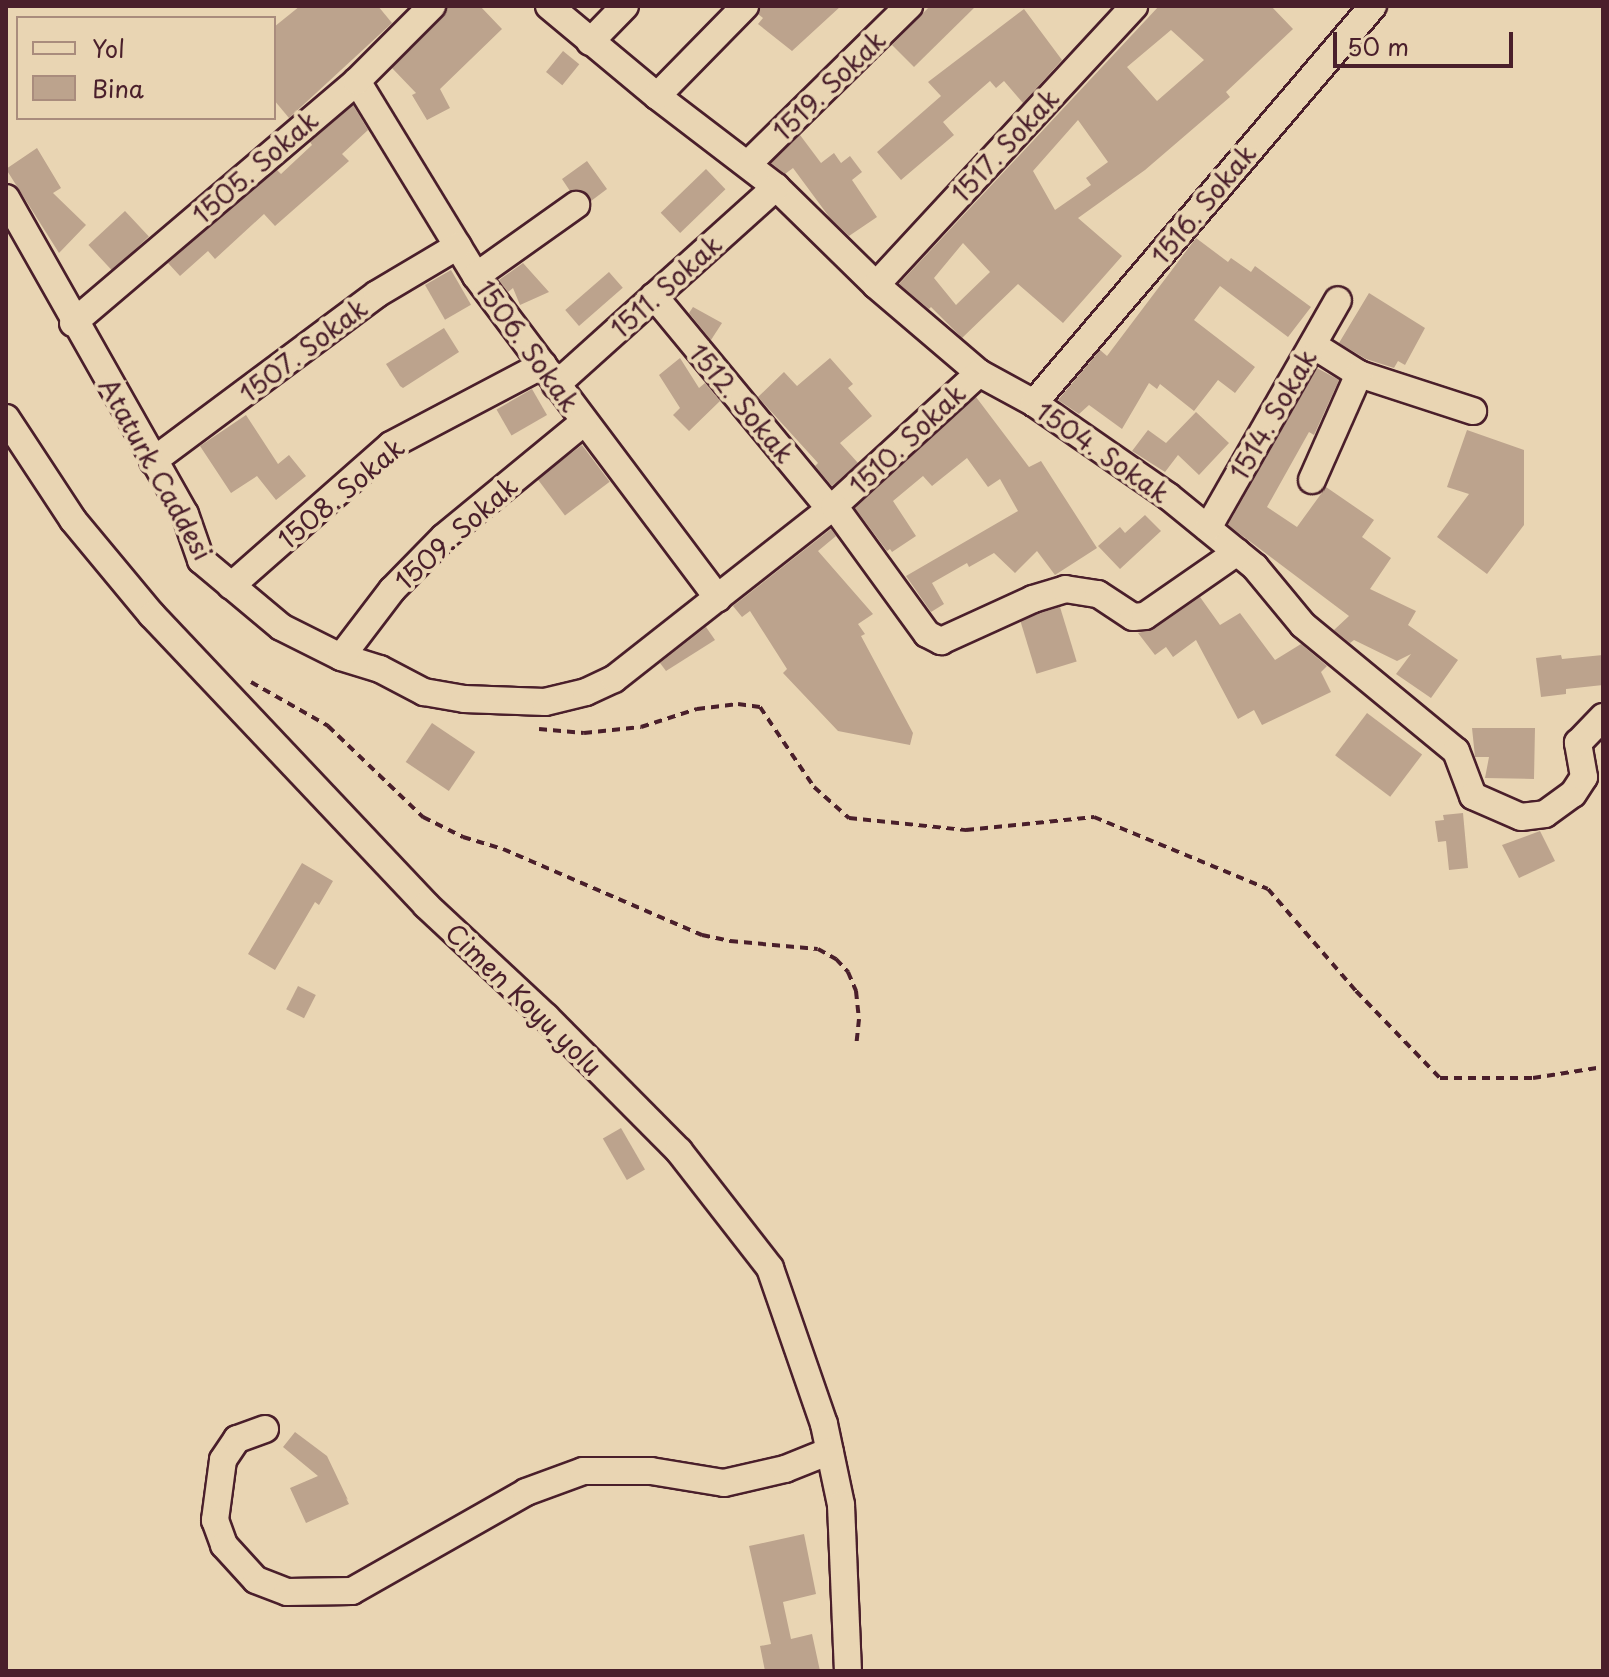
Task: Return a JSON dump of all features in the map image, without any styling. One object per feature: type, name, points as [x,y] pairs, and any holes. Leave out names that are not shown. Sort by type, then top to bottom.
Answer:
[{"type":"street","name":"1505. Sokak","points":[[73,323],[357,81],[432,6]]},
{"type":"street","name":"1504. Sokak","points":[[549,6],[657,96],[776,187],[876,285],[979,373],[1034,403],[1208,528],[1255,567],[1303,625],[1456,751],[1473,796],[1521,817],[1545,814],[1573,794],[1584,777],[1578,743],[1603,717]]},
{"type":"street","points":[[590,42],[625,6]]},
{"type":"street","points":[[657,96],[745,6]]},
{"type":"street","name":"1519. Sokak","points":[[748,164],[909,6]]},
{"type":"street","name":"1517. Sokak","points":[[876,285],[1134,6]]},
{"type":"street","name":"1516. Sokak","points":[[1034,403],[1373,6]]},
{"type":"street","name":"1506. Sokak","points":[[357,81],[476,276],[718,598]]},
{"type":"street","name":"1511. Sokak","points":[[549,375],[654,296],[776,187]]},
{"type":"street","name":"Ataturk Caddesi","points":[[6,198],[73,323],[185,514],[201,560],[281,627],[341,657],[380,669],[424,692],[464,699],[545,702],[586,692],[614,679],[832,508]]},
{"type":"street","points":[[476,276],[576,205]]},
{"type":"street","name":"1507. Sokak","points":[[153,461],[377,294],[458,246]]},
{"type":"street","name":"1512. Sokak","points":[[654,296],[832,508],[927,634],[941,641],[1033,599],[1065,589],[1098,594],[1133,617],[1145,616],[1237,552]]},
{"type":"street","name":"1514. Sokak","points":[[1208,528],[1338,300]]},
{"type":"street","points":[[1313,345],[1359,374],[1473,411]]},
{"type":"street","name":"1510. Sokak","points":[[832,508],[979,373]]},
{"type":"street","points":[[1312,480],[1359,374]]},
{"type":"street","name":"1508. Sokak","points":[[231,586],[391,445],[549,375]]},
{"type":"street","name":"Cimen Koyu yolu","points":[[6,418],[73,520],[172,637],[426,905],[546,1017],[679,1151],[770,1268],[824,1424],[841,1505],[848,1671]]},
{"type":"street","name":"1509. Sokak","points":[[341,657],[392,590],[444,537],[584,422]]},
{"type":"street","points":[[265,1429],[237,1439],[223,1460],[215,1520],[224,1545],[256,1580],[287,1592],[352,1591],[526,1492],[583,1471],[651,1471],[724,1483],[785,1469],[830,1451]]},
{"type":"path","points":[[250,682],[328,726],[423,817],[463,837],[503,849],[702,935],[730,941],[818,949],[836,959],[848,972],[856,991],[859,1019],[856,1047]]},
{"type":"path","points":[[526,728],[584,733],[641,727],[697,709],[738,704],[760,707],[814,787],[849,818],[966,830],[1094,817],[1268,889],[1356,991],[1440,1078],[1533,1078],[1603,1067]]},
{"type":"building","points":[[300,6],[378,6],[392,23],[289,118],[276,102],[276,25]]},
{"type":"building","points":[[448,6],[480,6],[502,29],[440,89],[450,108],[427,120],[412,95],[416,93],[392,68],[443,17]]},
{"type":"building","points":[[761,6],[841,6],[792,51],[758,24],[763,18],[758,14]]},
{"type":"building","points":[[930,6],[976,6],[914,67],[892,45]]},
{"type":"building","points":[[1159,6],[1271,6],[1293,29],[1226,92],[1230,97],[1145,170],[1078,218],[1122,256],[1063,323],[1018,284],[962,338],[931,307],[929,309],[899,284]],"holes":[[[1171,30],[1204,60],[1157,101],[1127,67]],[[1078,120],[1108,162],[1086,178],[1091,185],[1055,210],[1033,171]],[[963,243],[990,272],[956,305],[934,278]]]},
{"type":"building","points":[[1024,9],[1062,60],[1023,103],[1004,81],[996,88],[990,81],[943,122],[954,135],[901,180],[877,152],[941,96],[928,82]]},
{"type":"building","points":[[563,51],[579,64],[562,85],[546,72]]},
{"type":"building","points":[[353,105],[368,130],[342,154],[349,161],[275,226],[264,214],[215,259],[208,251],[180,276],[168,263],[277,170],[281,174],[312,145],[310,142]]},
{"type":"building","points":[[800,135],[821,163],[834,153],[841,163],[850,156],[862,172],[852,180],[877,217],[849,236],[830,218],[793,168],[785,174],[771,163]]},
{"type":"building","points":[[37,148],[61,188],[53,193],[86,225],[59,253],[6,169]]},
{"type":"building","points":[[587,161],[607,189],[591,201],[583,191],[570,191],[562,179]]},
{"type":"building","points":[[706,169],[725,189],[680,233],[661,213]]},
{"type":"building","points":[[125,211],[149,237],[112,271],[88,245]]},
{"type":"building","points":[[1196,238],[1228,262],[1231,258],[1251,272],[1255,266],[1311,307],[1288,337],[1220,286],[1194,320],[1255,367],[1235,393],[1218,380],[1194,411],[1160,384],[1157,389],[1149,383],[1122,429],[1089,405],[1079,414],[1058,400],[1100,350],[1107,356]]},
{"type":"building","points":[[523,263],[549,292],[520,305],[513,288],[508,292],[499,280]]},
{"type":"building","points":[[451,270],[471,305],[445,320],[425,285]]},
{"type":"building","points":[[609,272],[623,288],[579,326],[565,310]]},
{"type":"building","points":[[1369,293],[1425,328],[1405,365],[1398,361],[1394,368],[1366,359],[1339,343]]},
{"type":"building","points":[[693,307],[722,323],[711,340],[689,313]]},
{"type":"building","points":[[444,328],[459,352],[403,388],[400,386],[386,364]]},
{"type":"building","points":[[680,358],[699,388],[705,383],[720,401],[689,431],[673,415],[680,408],[659,375]]},
{"type":"building","points":[[830,358],[853,384],[848,388],[872,416],[840,443],[858,463],[832,486],[815,466],[818,463],[758,397],[784,372],[797,386]]},
{"type":"building","points":[[1317,368],[1339,380],[1314,435],[1309,432],[1267,507],[1297,527],[1326,487],[1374,520],[1362,537],[1391,558],[1370,589],[1416,611],[1408,625],[1458,660],[1431,698],[1396,674],[1411,654],[1397,661],[1354,640],[1350,643],[1334,630],[1349,616],[1228,525]]},
{"type":"building","points":[[532,389],[547,415],[511,435],[496,410]]},
{"type":"building","points":[[976,397],[1029,467],[1041,461],[1097,548],[1055,575],[1037,551],[1015,573],[994,553],[969,567],[967,563],[932,583],[944,604],[931,612],[906,576],[1018,511],[1000,479],[988,487],[967,458],[932,486],[923,476],[893,501],[916,536],[892,552],[890,549],[887,551],[855,508]]},
{"type":"building","points":[[1196,412],[1229,443],[1199,475],[1178,455],[1165,472],[1132,451],[1148,430],[1166,443]]},
{"type":"building","points":[[246,415],[278,464],[289,455],[306,476],[276,500],[257,476],[231,493],[200,446]]},
{"type":"building","points":[[1467,430],[1524,450],[1524,525],[1487,574],[1437,537],[1469,494],[1447,487]]},
{"type":"building","points":[[582,445],[610,482],[565,515],[537,479]]},
{"type":"building","points":[[1145,515],[1161,531],[1120,569],[1098,546],[1120,527],[1125,533]]},
{"type":"building","points":[[831,529],[836,536],[818,551],[873,614],[858,624],[865,634],[861,636],[913,733],[910,745],[838,731],[783,673],[787,669],[750,611],[742,617],[733,606]]},
{"type":"building","points":[[1200,597],[1220,625],[1240,613],[1275,660],[1301,644],[1327,666],[1321,672],[1331,692],[1262,725],[1254,710],[1238,719],[1196,640],[1173,657],[1166,647],[1155,655],[1138,633],[1154,629]]},
{"type":"building","points":[[1060,607],[1077,662],[1037,674],[1020,619]]},
{"type":"building","points":[[706,627],[715,640],[666,671],[660,663]]},
{"type":"building","points":[[1561,655],[1562,659],[1603,655],[1603,685],[1566,689],[1566,694],[1541,697],[1536,658]]},
{"type":"building","points":[[1367,713],[1422,755],[1390,797],[1335,755]]},
{"type":"building","points":[[432,723],[475,752],[449,791],[406,762]]},
{"type":"building","points":[[1472,728],[1535,728],[1534,779],[1485,778],[1489,757],[1475,757]]},
{"type":"building","points":[[1463,813],[1468,868],[1449,870],[1446,841],[1438,842],[1435,821],[1444,820],[1443,815]]},
{"type":"building","points":[[1540,831],[1555,861],[1519,878],[1502,845]]},
{"type":"building","points":[[302,863],[333,881],[319,905],[315,902],[275,970],[248,954]]},
{"type":"building","points":[[298,986],[316,995],[304,1018],[286,1009]]},
{"type":"building","points":[[621,1128],[645,1170],[627,1180],[603,1138]]},
{"type":"building","points":[[295,1432],[327,1456],[349,1504],[306,1523],[290,1488],[318,1476],[283,1447]]},
{"type":"building","points":[[804,1534],[816,1594],[783,1602],[791,1639],[812,1634],[820,1671],[765,1671],[760,1646],[771,1644],[749,1546]]}]
